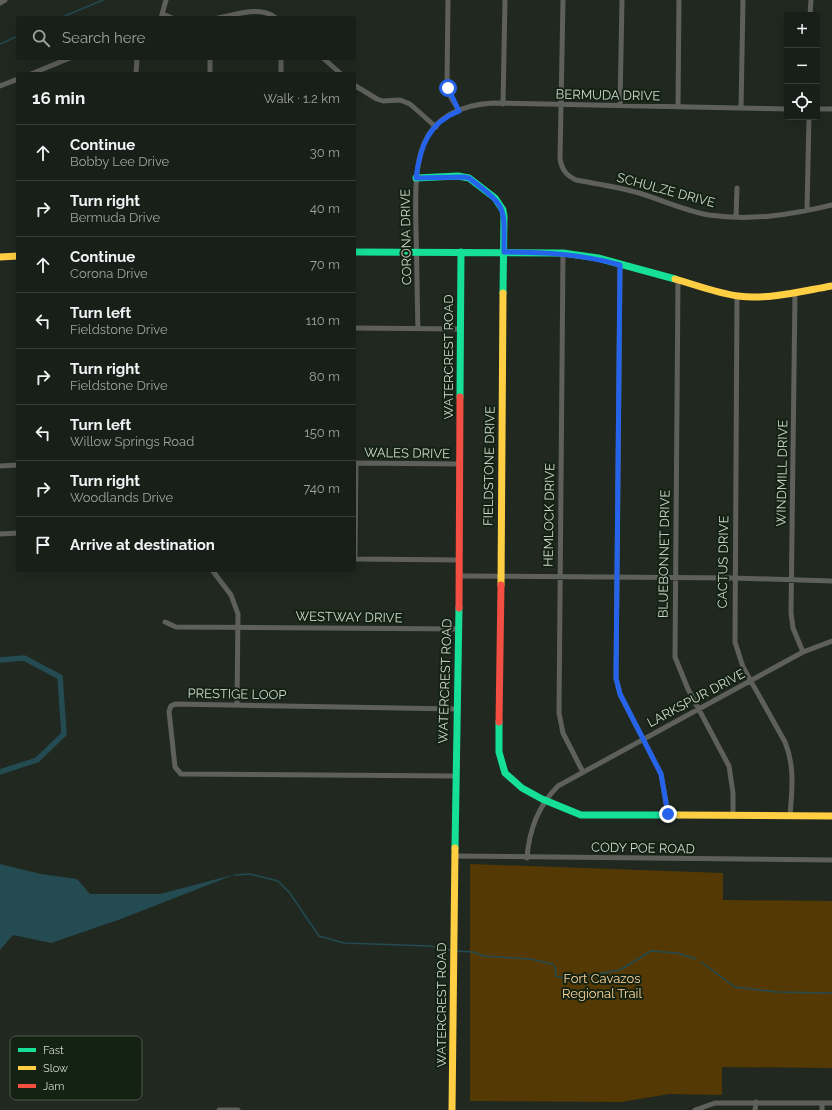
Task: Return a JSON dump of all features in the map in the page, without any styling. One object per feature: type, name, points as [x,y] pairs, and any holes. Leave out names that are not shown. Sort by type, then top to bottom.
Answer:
[{"type":"street","points":[[0,2],[5,0]]},
{"type":"street","points":[[162,16],[166,0]]},
{"type":"street","points":[[448,0],[447,83],[450,94],[459,111]]},
{"type":"street","points":[[503,104],[505,0]]},
{"type":"street","name":"SCHULZE DRIVE","points":[[563,0],[560,159],[568,176],[576,180],[638,193],[698,213],[736,217],[782,216],[832,205]]},
{"type":"street","points":[[620,106],[622,0]]},
{"type":"street","points":[[678,107],[679,0]]},
{"type":"street","points":[[741,108],[743,0]]},
{"type":"street","points":[[810,12],[811,0]]},
{"type":"street","points":[[229,16],[256,11],[269,12],[274,16]]},
{"type":"street","points":[[36,72],[65,60]]},
{"type":"street","points":[[136,72],[137,60]]},
{"type":"street","points":[[210,60],[210,72]]},
{"type":"street","points":[[281,60],[281,72]]},
{"type":"street","points":[[325,60],[339,72]]},
{"type":"street","points":[[0,86],[16,80]]},
{"type":"street","points":[[356,86],[383,101],[400,100],[410,104],[436,127]]},
{"type":"street","name":"BERMUDA DRIVE","points":[[436,127],[443,119],[459,111],[485,104],[784,109]]},
{"type":"street","points":[[820,109],[832,109]]},
{"type":"street","points":[[807,210],[809,120]]},
{"type":"street","name":"CORONA DRIVE","points":[[418,329],[416,178],[420,150],[429,134],[436,127]]},
{"type":"street","name":"FIELDSTONE DRIVE","points":[[416,178],[469,178],[495,198],[503,210],[504,216],[500,576],[500,758],[507,775],[517,784],[561,809],[581,815],[668,814],[832,816]]},
{"type":"street","points":[[736,217],[737,188]]},
{"type":"street","points":[[356,252],[563,253],[598,258],[736,296],[753,297],[832,286]]},
{"type":"street","name":"WATERCREST ROAD","points":[[452,1110],[455,776],[459,629],[461,252]]},
{"type":"street","name":"HEMLOCK DRIVE","points":[[563,253],[559,713],[563,733],[583,772]]},
{"type":"street","points":[[0,257],[16,256]]},
{"type":"street","points":[[620,265],[616,678],[620,694],[644,738],[661,774],[668,814]]},
{"type":"street","name":"BLUEBONNET DRIVE","points":[[678,280],[675,657],[683,680],[729,766],[733,793],[733,815]]},
{"type":"street","name":"WINDMILL DRIVE","points":[[795,292],[792,579],[793,628],[803,652]]},
{"type":"street","name":"CACTUS DRIVE","points":[[736,296],[735,646],[750,681],[785,742],[790,754],[792,775],[790,816]]},
{"type":"street","points":[[356,328],[460,329]]},
{"type":"street","name":"WALES DRIVE","points":[[356,463],[460,464]]},
{"type":"street","points":[[0,466],[16,465]]},
{"type":"street","points":[[0,534],[16,533]]},
{"type":"street","points":[[356,559],[459,560]]},
{"type":"street","points":[[214,572],[225,586],[235,603],[238,614],[237,704]]},
{"type":"street","points":[[459,576],[560,578],[734,578],[832,581]]},
{"type":"street","name":"WESTWAY DRIVE","points":[[164,622],[176,627],[239,626],[459,629]]},
{"type":"street","name":"LARKSPUR DRIVE","points":[[527,858],[530,831],[536,815],[558,786],[803,652],[832,641]]},
{"type":"street","name":"PRESTIGE LOOP","points":[[455,776],[181,774],[177,772],[175,767],[169,711],[171,706],[175,704],[456,709]]},
{"type":"street","name":"CODY POE ROAD","points":[[454,856],[527,858],[832,860]]},
{"type":"street","points":[[756,1102],[756,1110]]},
{"type":"street","points":[[695,1110],[714,1103],[832,1103]]},
{"type":"street","points":[[822,1103],[822,1110]]},
{"type":"street","points":[[219,1110],[238,1110]]},
{"type":"green space","name":"Fort Cavazos Regional Trail","points":[[470,864],[723,873],[723,900],[832,901],[832,1068],[722,1067],[722,1095],[669,1094],[621,1102],[470,1101]]},
{"type":"water","points":[[0,864],[41,874],[77,879],[90,894],[160,894],[236,874],[121,919],[51,943],[13,935],[0,950]]},
{"type":"waterway","points":[[65,16],[103,0]]},
{"type":"waterway","points":[[0,44],[16,37]]},
{"type":"waterway","points":[[0,660],[24,658],[60,677],[64,734],[37,760],[0,772]]},
{"type":"waterway","points":[[235,875],[250,874],[278,881],[289,892],[319,936],[344,943],[430,946],[451,950]]},
{"type":"waterway","points":[[457,951],[473,952],[484,956],[530,959],[552,964],[555,966],[556,976],[568,979],[620,970],[651,951],[677,953],[696,959]]},
{"type":"waterway","points":[[701,962],[735,987],[777,992],[832,993]]},
{"type":"traffic: fast","points":[[416,178],[458,176],[469,178],[495,198],[503,210],[504,216],[503,293]]},
{"type":"traffic: fast","points":[[356,252],[563,253],[598,258],[675,279]]},
{"type":"traffic: fast","points":[[460,397],[461,252]]},
{"type":"traffic: fast","points":[[455,848],[459,608]]},
{"type":"traffic: fast","points":[[499,722],[499,752],[505,773],[522,788],[542,799],[581,815],[678,815]]},
{"type":"traffic: slow","points":[[0,257],[16,256]]},
{"type":"traffic: slow","points":[[675,279],[722,293],[749,297],[773,296],[832,286]]},
{"type":"traffic: slow","points":[[501,585],[503,293]]},
{"type":"traffic: slow","points":[[678,815],[832,816]]},
{"type":"traffic: slow","points":[[452,1110],[455,848]]},
{"type":"traffic: jam","points":[[459,608],[460,397]]},
{"type":"traffic: jam","points":[[499,722],[501,585]]},
{"type":"route","points":[[448,88],[459,111],[443,119],[429,134],[420,150],[416,178],[447,176],[469,178],[495,198],[503,210],[504,252],[553,252],[572,254],[598,258],[620,265],[616,678],[620,694],[631,717],[644,738],[661,774],[668,814]]}]
